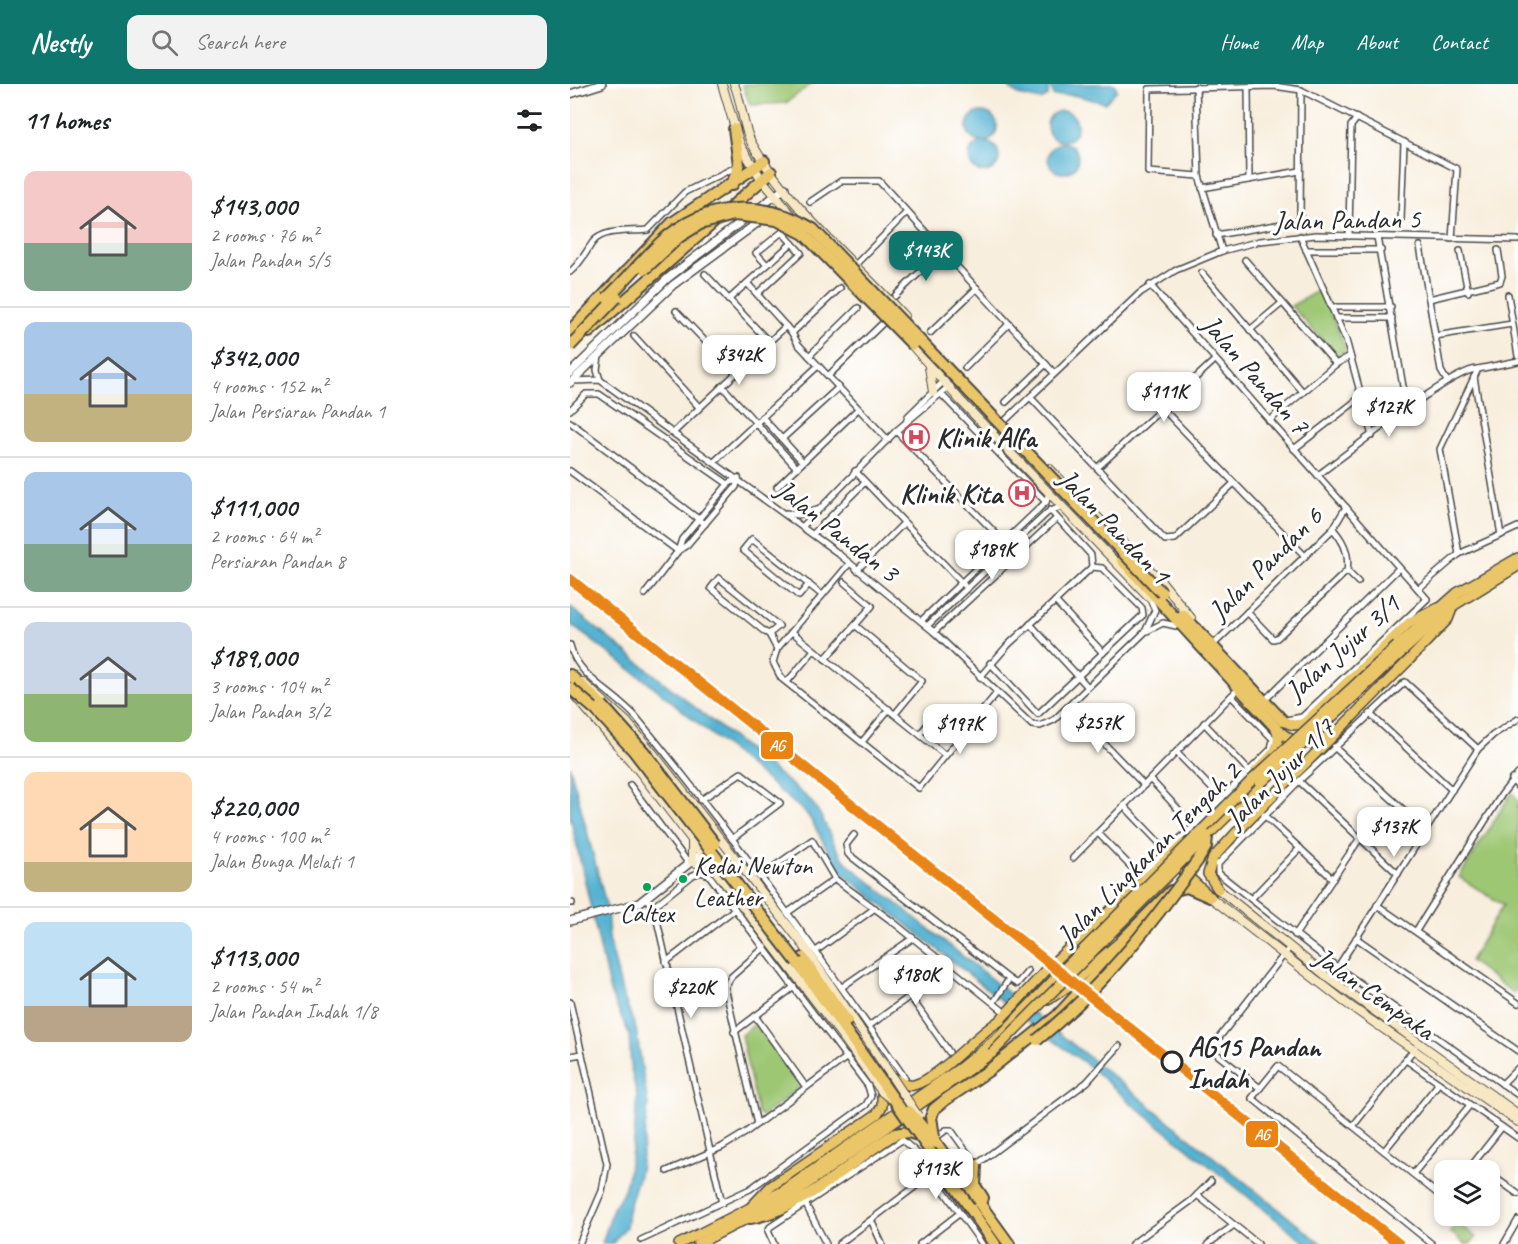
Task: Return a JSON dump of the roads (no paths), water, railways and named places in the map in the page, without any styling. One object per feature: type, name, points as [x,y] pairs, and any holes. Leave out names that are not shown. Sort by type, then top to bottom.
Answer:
[{"type":"highway","points":[[732,185],[739,166],[734,129]]},
{"type":"highway","points":[[572,337],[603,294],[680,217],[732,185],[764,161]]},
{"type":"highway","points":[[572,337],[614,310],[771,172]]},
{"type":"highway","points":[[743,196],[752,200],[758,216]]},
{"type":"highway","points":[[680,217],[695,215],[700,220],[699,234]]},
{"type":"highway","points":[[572,337],[664,250],[700,224],[734,215],[758,215],[790,225],[804,234],[1197,636]]},
{"type":"highway","name":"Jalan Lingkaran Tengah 2","points":[[680,1244],[749,1215],[960,1068],[1034,1005],[1400,649],[1438,608],[1480,577],[1518,558]]},
{"type":"highway","name":"Jalan Lingkaran Tengah 2","points":[[698,1244],[815,1180],[992,1053],[1034,1005],[1254,778],[1400,649],[1453,606],[1518,566]]},
{"type":"highway","points":[[1214,893],[1208,874],[1214,858],[1234,834],[1448,619],[1453,606]]},
{"type":"highway","points":[[1277,729],[1303,724],[1410,622],[1438,608]]},
{"type":"highway","name":"Jalan Pandan 1","points":[[1197,636],[1212,646],[1264,701],[1277,729]]},
{"type":"highway","name":"Jalan Pandan 1","points":[[1197,636],[1235,692],[1277,729]]},
{"type":"highway","points":[[570,674],[602,705],[645,753],[913,1116],[991,1238],[1009,1244]]},
{"type":"highway","points":[[571,691],[597,711],[633,750],[800,960]]},
{"type":"highway","points":[[1277,729],[1291,741],[1300,744],[1316,742],[1340,730]]},
{"type":"highway","points":[[892,1077],[904,1084],[916,1084],[966,1049],[1150,872],[1182,846],[1276,750],[1279,741],[1277,729]]},
{"type":"highway","points":[[991,1238],[936,1143],[931,1117],[934,1109],[1079,1005],[1121,961],[1198,860],[1206,847],[1207,836]]},
{"type":"highway","points":[[1182,846],[1180,867],[1214,893]]},
{"type":"highway","points":[[1035,1038],[1057,1016],[1123,939],[1176,888],[1193,888],[1214,893]]},
{"type":"highway","points":[[1003,1015],[1034,1005],[1070,985],[1108,956]]},
{"type":"highway","points":[[850,1032],[893,1100],[920,1130],[936,1143]]},
{"type":"highway","points":[[882,1092],[882,1106],[867,1123],[770,1187],[757,1198],[749,1215],[777,1213],[901,1132],[920,1130]]},
{"type":"highway","points":[[976,1165],[975,1186],[1016,1244]]},
{"type":"main road","name":"Jalan Pandan 1","points":[[722,84],[734,129],[754,169],[774,196],[946,384],[1176,626],[1197,636]]},
{"type":"main road","name":"Jalan Pandan 1","points":[[734,84],[750,139],[771,172],[953,371],[1162,582],[1197,636]]},
{"type":"main road","points":[[758,216],[782,217],[804,227]]},
{"type":"main road","points":[[927,362],[937,393]]},
{"type":"main road","points":[[1051,494],[1057,487],[1065,484]]},
{"type":"main road","points":[[570,674],[593,689],[656,750],[733,855],[762,886],[804,946],[882,1092],[893,1100]]},
{"type":"main road","points":[[571,691],[635,765],[716,869],[850,1032],[892,1077],[920,1130]]},
{"type":"main road","points":[[691,837],[699,839],[705,835],[709,824]]},
{"type":"main road","points":[[691,837],[690,863],[709,864],[716,869]]},
{"type":"main road","points":[[716,869],[720,859],[733,855]]},
{"type":"main road","name":"Jalan Cempaka","points":[[1214,893],[1290,947],[1518,1122]]},
{"type":"main road","name":"Jalan Cempaka","points":[[1214,893],[1283,955],[1346,1003],[1418,1046],[1518,1114]]},
{"type":"street","points":[[570,94],[602,84]]},
{"type":"street","points":[[1198,176],[1148,172],[1149,90],[1274,86],[1301,90],[1457,169],[1452,239]]},
{"type":"street","points":[[1196,87],[1198,176],[1222,251]]},
{"type":"street","points":[[1248,87],[1249,180]]},
{"type":"street","points":[[1216,235],[1300,221],[1301,90]]},
{"type":"street","points":[[1349,236],[1351,126],[1357,118]]},
{"type":"street","points":[[1401,220],[1404,142]]},
{"type":"street","points":[[570,272],[586,256],[595,240],[621,231],[648,230],[685,192],[739,166]]},
{"type":"street","points":[[1202,188],[1300,171]]},
{"type":"street","points":[[810,202],[841,181],[879,181],[1054,373]]},
{"type":"street","points":[[571,382],[672,285],[758,216],[774,196],[785,188]]},
{"type":"street","points":[[570,373],[668,278],[758,216],[783,206],[793,198]]},
{"type":"street","points":[[856,264],[907,212]]},
{"type":"street","points":[[757,294],[801,253],[782,231],[756,254],[767,265]]},
{"type":"street","points":[[1300,236],[1350,356],[1372,436]]},
{"type":"street","name":"Jalan Pandan 5","points":[[992,433],[1150,285],[1176,270],[1222,251],[1250,243],[1300,236],[1518,240]]},
{"type":"street","points":[[1377,237],[1405,398],[1410,408]]},
{"type":"street","points":[[728,300],[792,243]]},
{"type":"street","points":[[1420,246],[1441,371],[1447,381]]},
{"type":"street","points":[[1306,250],[1381,250]]},
{"type":"street","points":[[1429,299],[1495,286],[1502,276],[1498,250]]},
{"type":"street","points":[[894,296],[942,251]]},
{"type":"street","points":[[1460,251],[1468,292]]},
{"type":"street","points":[[1245,260],[1336,364]]},
{"type":"street","points":[[1202,273],[1303,392]]},
{"type":"street","points":[[705,274],[769,342]]},
{"type":"street","points":[[747,283],[792,333],[809,356],[888,440]]},
{"type":"street","name":"Jalan Pandan 7","points":[[1150,285],[1427,599]]},
{"type":"street","points":[[792,333],[840,288]]},
{"type":"street","points":[[930,333],[977,288]]},
{"type":"street","points":[[1318,476],[1447,381],[1477,369],[1518,359],[1508,295]]},
{"type":"street","points":[[1250,330],[1282,303]]},
{"type":"street","points":[[1331,307],[1391,307]]},
{"type":"street","points":[[809,356],[858,308]]},
{"type":"street","points":[[676,311],[736,373]]},
{"type":"street","points":[[828,376],[887,318]]},
{"type":"street","points":[[1336,318],[1392,318]]},
{"type":"street","points":[[965,368],[1010,324]]},
{"type":"street","points":[[1435,336],[1512,324]]},
{"type":"street","points":[[673,433],[786,326]]},
{"type":"street","points":[[634,336],[699,408]]},
{"type":"street","points":[[571,382],[600,380],[597,370],[599,356]]},
{"type":"street","points":[[1269,421],[1336,364],[1350,356]]},
{"type":"street","points":[[1096,468],[1215,360]]},
{"type":"street","points":[[1006,402],[1046,364]]},
{"type":"street","points":[[715,461],[818,366]]},
{"type":"street","points":[[1459,554],[1440,449],[1477,369]]},
{"type":"street","points":[[803,526],[855,471],[906,423],[908,416],[946,384],[953,371]]},
{"type":"street","points":[[1474,376],[1501,535]]},
{"type":"street","points":[[946,384],[960,378]]},
{"type":"street","name":"Jalan Pandan 3","points":[[600,380],[803,526],[934,632],[996,694],[1032,725],[1046,724],[1069,706],[1145,632]]},
{"type":"street","points":[[722,386],[797,468]]},
{"type":"street","points":[[782,439],[839,387]]},
{"type":"street","points":[[570,410],[590,393],[598,394],[728,484]]},
{"type":"street","points":[[937,393],[1046,502]]},
{"type":"street","points":[[1030,397],[1165,540],[1170,542],[1234,483]]},
{"type":"street","points":[[1294,449],[1361,397]]},
{"type":"street","points":[[625,411],[632,403]]},
{"type":"street","points":[[777,487],[858,408]]},
{"type":"street","points":[[1162,408],[1305,556]]},
{"type":"street","points":[[762,417],[802,461]]},
{"type":"street","points":[[570,422],[705,524]]},
{"type":"street","points":[[896,431],[1004,542]]},
{"type":"street","points":[[570,471],[678,551]]},
{"type":"street","points":[[855,471],[967,588]]},
{"type":"street","points":[[678,551],[682,539],[728,484],[738,478]]},
{"type":"street","points":[[645,594],[678,551],[687,545],[736,487],[738,478]]},
{"type":"street","points":[[813,534],[865,482]]},
{"type":"street","points":[[921,621],[1046,502],[1051,494]]},
{"type":"street","points":[[927,626],[1050,510],[1062,506]]},
{"type":"street","name":"Jalan Pandan 6","points":[[1212,646],[1333,529],[1346,507]]},
{"type":"street","points":[[783,512],[798,514],[819,509]]},
{"type":"street","points":[[813,534],[811,524],[819,509]]},
{"type":"street","points":[[1050,510],[1091,555],[1092,567]]},
{"type":"street","points":[[934,632],[1057,518]]},
{"type":"street","points":[[857,570],[904,523]]},
{"type":"street","points":[[1418,589],[1459,554],[1518,527]]},
{"type":"street","points":[[1333,529],[1343,540],[1347,552],[1347,571],[1358,582]]},
{"type":"street","points":[[809,584],[799,596],[743,550],[752,539],[809,584],[822,595]]},
{"type":"street","points":[[849,564],[777,649],[774,666],[787,682],[919,788],[996,694]]},
{"type":"street","points":[[978,674],[988,670],[989,664],[1092,567],[1102,568],[1144,611],[1143,615],[1038,714],[989,664]]},
{"type":"street","points":[[1264,701],[1399,568]]},
{"type":"street","points":[[1248,612],[1273,639],[1277,638],[1347,571]]},
{"type":"street","points":[[769,634],[780,626],[719,578],[711,588],[769,634],[777,649]]},
{"type":"street","points":[[825,659],[872,606],[844,582]]},
{"type":"street","points":[[1145,632],[1155,610],[1149,597]]},
{"type":"street","name":"Jalan Jujur 3/1","points":[[1277,729],[1302,717],[1427,599]]},
{"type":"street","points":[[1055,601],[1103,652]]},
{"type":"street","points":[[1030,624],[1088,687]]},
{"type":"street","points":[[1145,632],[1163,624],[1176,626]]},
{"type":"street","points":[[855,625],[922,681],[895,714]]},
{"type":"street","points":[[792,632],[945,755]]},
{"type":"street","points":[[570,645],[576,664],[627,708],[656,750],[732,839],[759,877],[762,886],[816,951],[905,1078]]},
{"type":"street","points":[[787,682],[814,650]]},
{"type":"street","name":"Jalan Jujur 1/7","points":[[1251,899],[1218,873],[1218,864],[1264,815],[1400,684],[1407,682],[1478,749]]},
{"type":"street","points":[[1073,858],[1235,692],[1256,721],[1277,729],[1271,749],[1194,826],[1139,875],[1098,833]]},
{"type":"street","points":[[1069,706],[1144,785]]},
{"type":"street","points":[[862,742],[889,709]]},
{"type":"street","name":"Jalan Jujur 1/7","points":[[1370,714],[1452,790]]},
{"type":"street","points":[[920,734],[933,716]]},
{"type":"street","points":[[1330,979],[1478,749],[1493,735],[1518,719]]},
{"type":"street","points":[[1204,723],[1249,771]]},
{"type":"street","points":[[1334,747],[1426,830]]},
{"type":"street","points":[[1176,752],[1222,799]]},
{"type":"street","points":[[701,800],[741,774],[780,803],[732,839]]},
{"type":"street","points":[[1416,931],[1512,779],[1518,774]]},
{"type":"street","points":[[1150,779],[1194,826]]},
{"type":"street","points":[[1512,779],[1518,788]]},
{"type":"street","points":[[1299,781],[1398,874]]},
{"type":"street","points":[[630,785],[690,863]]},
{"type":"street","points":[[1124,806],[1167,851]]},
{"type":"street","points":[[1264,815],[1333,879]]},
{"type":"street","points":[[854,835],[846,845],[848,854],[1008,982],[1017,984],[1028,971]]},
{"type":"street","points":[[573,921],[614,911],[647,898],[720,838]]},
{"type":"street","points":[[1295,935],[1360,838]]},
{"type":"street","points":[[759,877],[812,840],[835,879],[995,1001],[1003,1015]]},
{"type":"street","points":[[1300,848],[1251,899],[1337,967],[1518,1095]]},
{"type":"street","points":[[641,1240],[722,1203],[772,1175],[866,1105],[871,1096],[868,1086],[709,875],[701,872],[693,875],[653,907]]},
{"type":"street","points":[[787,914],[835,879]]},
{"type":"street","points":[[647,898],[653,907],[722,1203]]},
{"type":"street","points":[[1377,905],[1517,1000]]},
{"type":"street","points":[[816,951],[875,908]]},
{"type":"street","points":[[666,962],[735,909]]},
{"type":"street","points":[[842,987],[913,938]]},
{"type":"street","points":[[1356,938],[1518,1051]]},
{"type":"street","points":[[757,1124],[725,994],[726,983],[765,947]]},
{"type":"street","points":[[1218,1039],[1290,947]]},
{"type":"street","points":[[868,1026],[950,967]]},
{"type":"street","points":[[995,1001],[1008,982]]},
{"type":"street","points":[[734,1032],[794,987]]},
{"type":"street","points":[[910,996],[949,1052]]},
{"type":"street","points":[[570,1003],[607,1164],[605,1180],[595,1213],[579,1244]]},
{"type":"street","points":[[755,1016],[806,1087]]},
{"type":"street","points":[[916,1152],[946,1130],[951,1130],[976,1165],[1092,1078],[1119,1046]]},
{"type":"street","points":[[1353,1126],[1418,1046]]},
{"type":"street","points":[[570,1056],[582,1054]]},
{"type":"street","points":[[1218,1055],[1260,1088]]},
{"type":"street","points":[[667,1171],[710,1153],[757,1124],[847,1058]]},
{"type":"street","points":[[1406,1060],[1518,1138]]},
{"type":"street","points":[[868,1086],[896,1065]]},
{"type":"street","points":[[1432,1244],[1252,1098],[1278,1066],[1434,1191]]},
{"type":"street","points":[[1502,1084],[1518,1068]]},
{"type":"street","points":[[1384,1151],[1439,1083]]},
{"type":"street","points":[[1413,1174],[1470,1105]]},
{"type":"street","points":[[1476,1160],[1502,1127]]},
{"type":"street","points":[[774,1244],[768,1231],[770,1227],[806,1205],[893,1139],[906,1141],[960,1213],[991,1238]]},
{"type":"street","points":[[839,1244],[932,1174]]},
{"type":"street","points":[[1137,1243],[1211,1181]]},
{"type":"street","points":[[1500,1181],[1518,1194]]},
{"type":"street","points":[[1197,1195],[1258,1244]]},
{"type":"street","points":[[806,1205],[826,1244]]},
{"type":"street","points":[[920,1244],[960,1213]]},
{"type":"street","points":[[870,1220],[882,1244]]},
{"type":"street","points":[[1504,1244],[1518,1220]]},
{"type":"street","points":[[1208,1244],[1234,1225]]},
{"type":"water","points":[[1005,84],[1049,84],[1048,96],[1041,100],[1018,95]]},
{"type":"water","points":[[1051,84],[1115,84],[1117,90],[1105,103],[1073,95],[1053,96]]},
{"type":"water","points":[[1062,111],[1068,112],[1076,120],[1076,132],[1068,140],[1062,141],[1056,140],[1048,132],[1047,126],[1048,120],[1056,112]]},
{"type":"water","points":[[982,112],[988,113],[996,121],[996,133],[988,141],[982,142],[976,141],[968,133],[967,127],[968,121],[976,113]]},
{"type":"water","points":[[984,142],[990,143],[998,151],[998,163],[990,171],[984,172],[978,171],[970,163],[969,157],[970,151],[978,143]]},
{"type":"water","points":[[1063,143],[1069,144],[1077,152],[1077,164],[1069,172],[1063,173],[1057,172],[1049,164],[1048,158],[1049,152],[1057,144]]},
{"type":"water","points":[[570,607],[808,798],[820,814],[837,849],[849,865],[1322,1244],[1307,1244],[1128,1101],[1089,1066],[1036,1028],[843,874],[806,813],[654,687],[570,624]]},
{"type":"water","points":[[570,766],[607,908],[609,938],[622,992],[636,1029],[648,1105],[640,1171],[628,1211],[626,1227],[612,1244],[602,1244],[613,1208],[623,1193],[627,1179],[634,1139],[637,1096],[631,1069],[629,1034],[610,992],[570,816]]},
{"type":"place","name":"Klinik Alfa","points":[[916,437]]},
{"type":"place","name":"Klinik Kita","points":[[1022,493]]},
{"type":"place","name":"Kedai Newton Leather","points":[[683,879]]},
{"type":"place","name":"Caltex","points":[[647,887]]},
{"type":"place","name":"AG15 Pandan Indah","points":[[1172,1062]]}]
